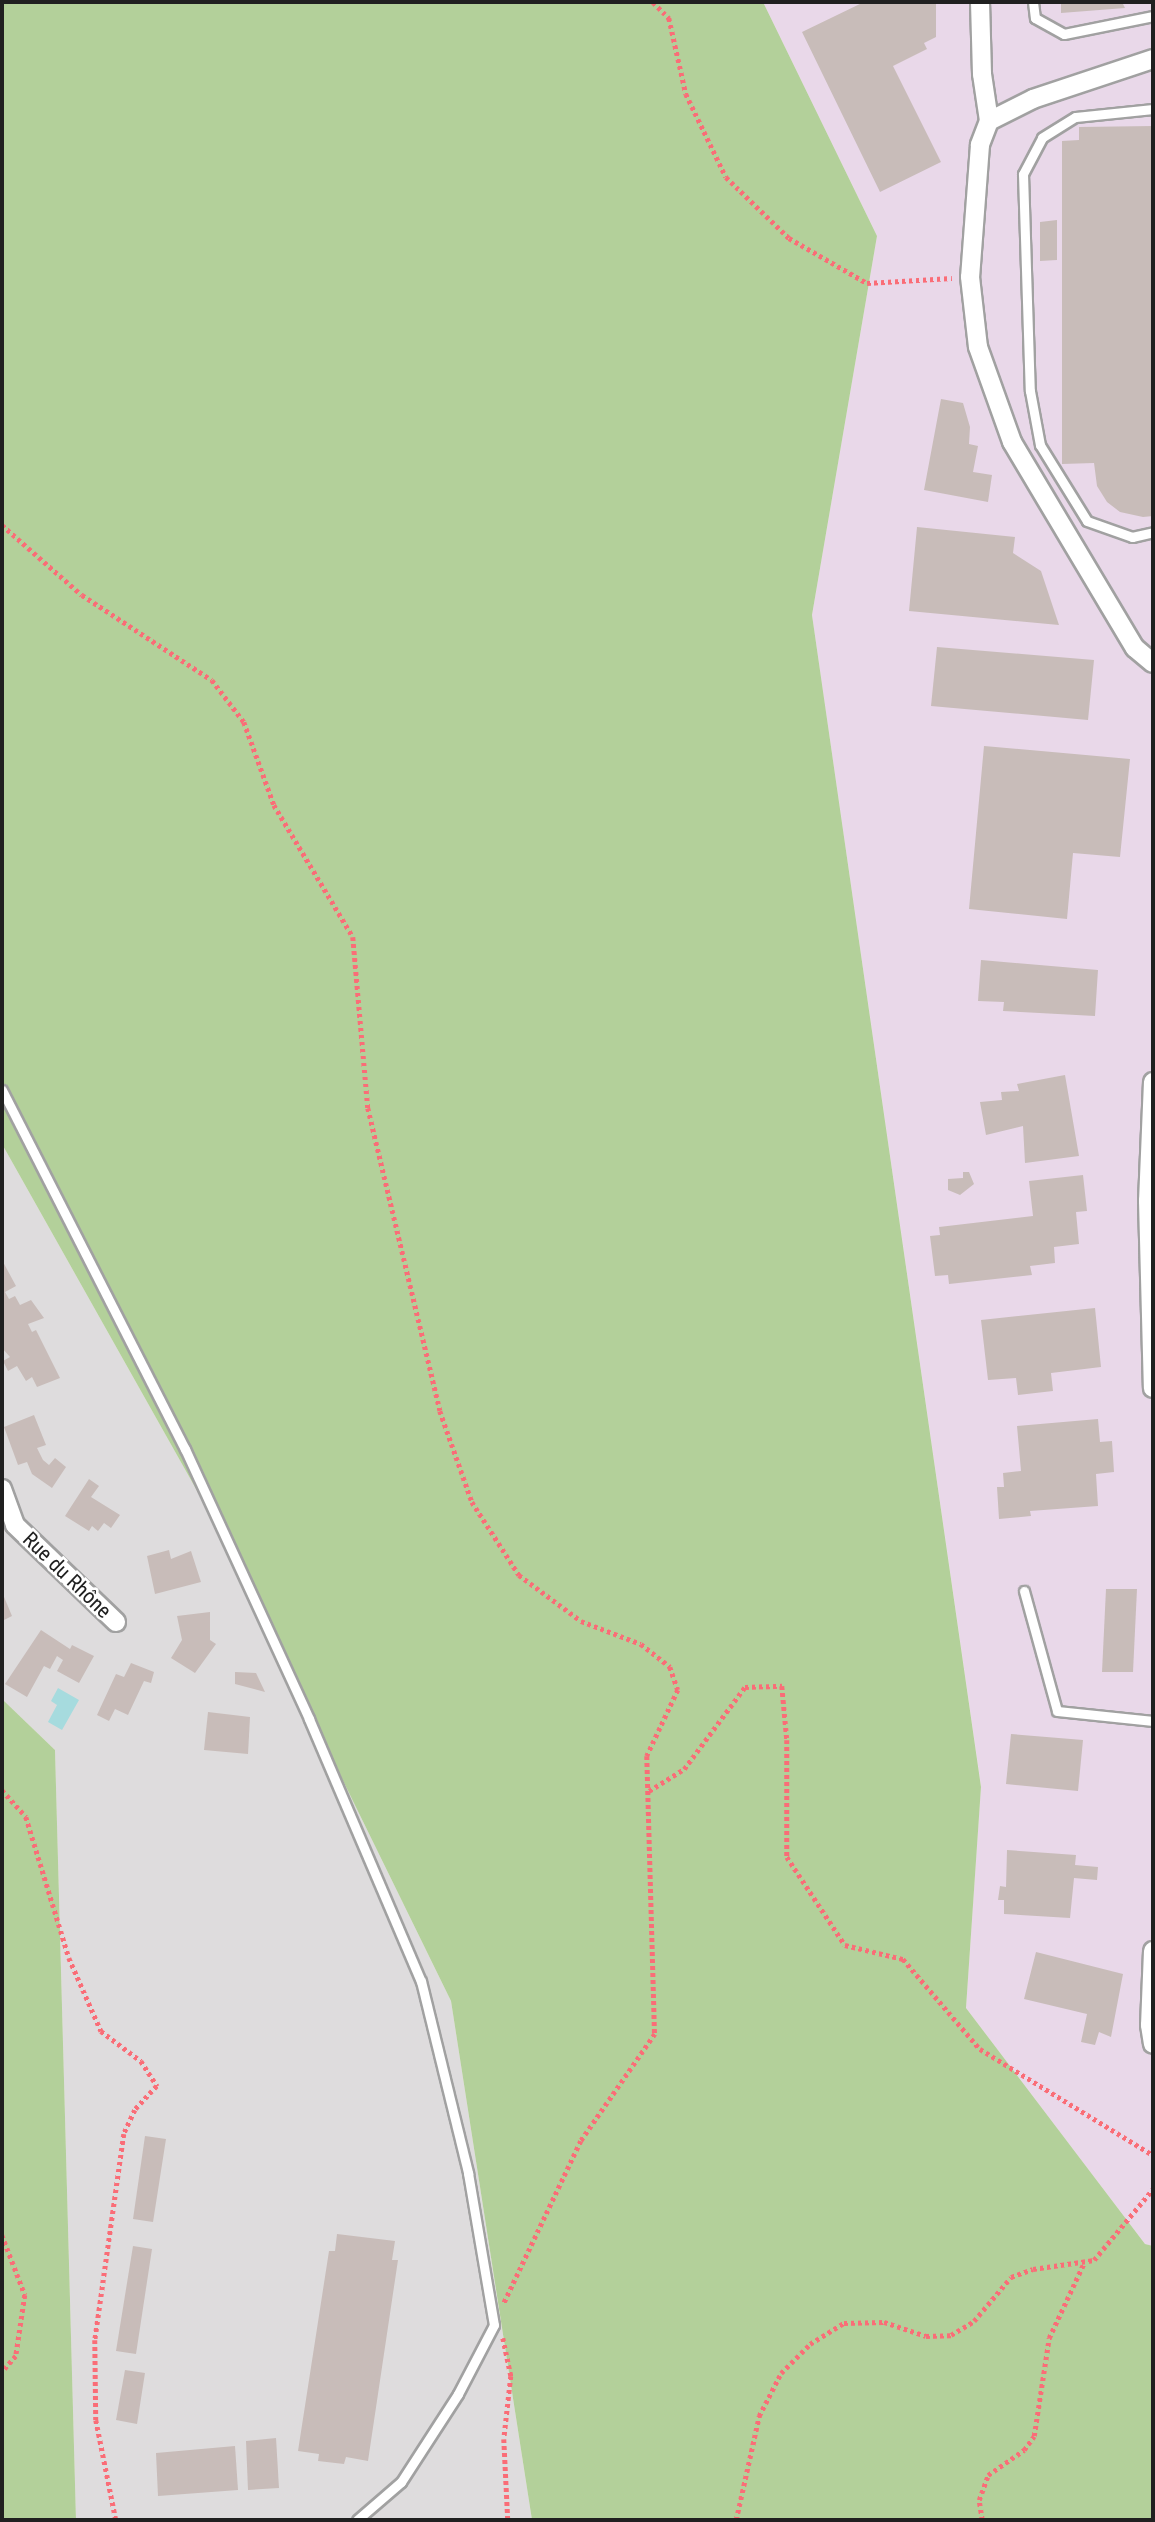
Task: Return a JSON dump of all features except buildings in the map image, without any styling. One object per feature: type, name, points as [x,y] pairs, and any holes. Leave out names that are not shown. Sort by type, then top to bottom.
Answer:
[{"type":"street","points":[[981,2],[982,74],[989,121],[980,145],[970,277],[978,347],[1012,442],[1135,649],[1153,663]]},
{"type":"street","points":[[989,121],[1033,99],[1153,59]]},
{"type":"street","points":[[1153,1082],[1153,1388]]},
{"type":"street","name":"Rue du Rhône","points":[[2,1489],[15,1525],[116,1622]]},
{"type":"street","points":[[1153,1951],[1153,2044]]},
{"type":"lane","points":[[1033,2],[1035,18],[1064,33],[1153,16]]},
{"type":"lane","points":[[1153,108],[1074,117],[1042,138],[1023,174],[1030,391],[1040,444],[1087,521],[1132,537],[1153,532]]},
{"type":"lane","points":[[2,1090],[185,1449],[309,1719],[421,1981],[468,2173],[494,2325],[458,2394],[401,2482],[356,2520]]},
{"type":"lane","points":[[1024,1591],[1057,1712],[1153,1721]]},
{"type":"path","points":[[653,2],[669,18],[686,94],[726,177],[789,238],[867,283],[970,277]]},
{"type":"path","points":[[2,525],[82,595],[212,680],[244,722],[274,805],[353,937],[368,1108],[440,1411],[472,1502],[519,1575],[581,1621],[640,1644],[670,1667],[678,1690],[647,1756],[655,2034],[581,2141],[494,2325],[507,2344],[511,2376],[504,2438],[508,2520]]},
{"type":"path","points":[[648,1791],[684,1769],[745,1687],[782,1686],[788,1740],[787,1857],[845,1945],[903,1959],[980,2049],[1153,2155]]},
{"type":"path","points":[[2,1790],[26,1817],[69,1958],[101,2032],[141,2061],[157,2086],[135,2110],[124,2134],[95,2340],[96,2420],[116,2520]]},
{"type":"path","points":[[736,2520],[759,2416],[781,2373],[810,2344],[844,2323],[884,2322],[926,2336],[951,2336],[974,2321],[1012,2277],[1033,2269],[1094,2260],[1116,2237],[1153,2189]]},
{"type":"path","points":[[2,2235],[25,2295],[16,2356],[2,2372]]},
{"type":"path","points":[[982,2520],[979,2500],[988,2475],[1024,2450],[1034,2437],[1049,2338],[1084,2262]]},
{"type":"shaded area","points":[[763,2],[1153,2],[1153,2246],[1145,2244],[966,2008],[981,1786],[812,615],[877,236]]},
{"type":"shaded area","points":[[2,1144],[227,1544],[451,2001],[532,2520],[76,2520],[55,1750],[2,1699]]},
{"type":"green space","points":[[2,2],[763,2],[877,236],[812,615],[981,1787],[966,2008],[1145,2244],[1153,2246],[1153,2520],[532,2520],[451,2001],[227,1544],[2,1144]]},
{"type":"green space","points":[[2,1699],[55,1750],[76,2520],[2,2520]]},
{"type":"water","points":[[58,1688],[79,1700],[62,1730],[48,1722],[57,1705],[51,1701]]}]
